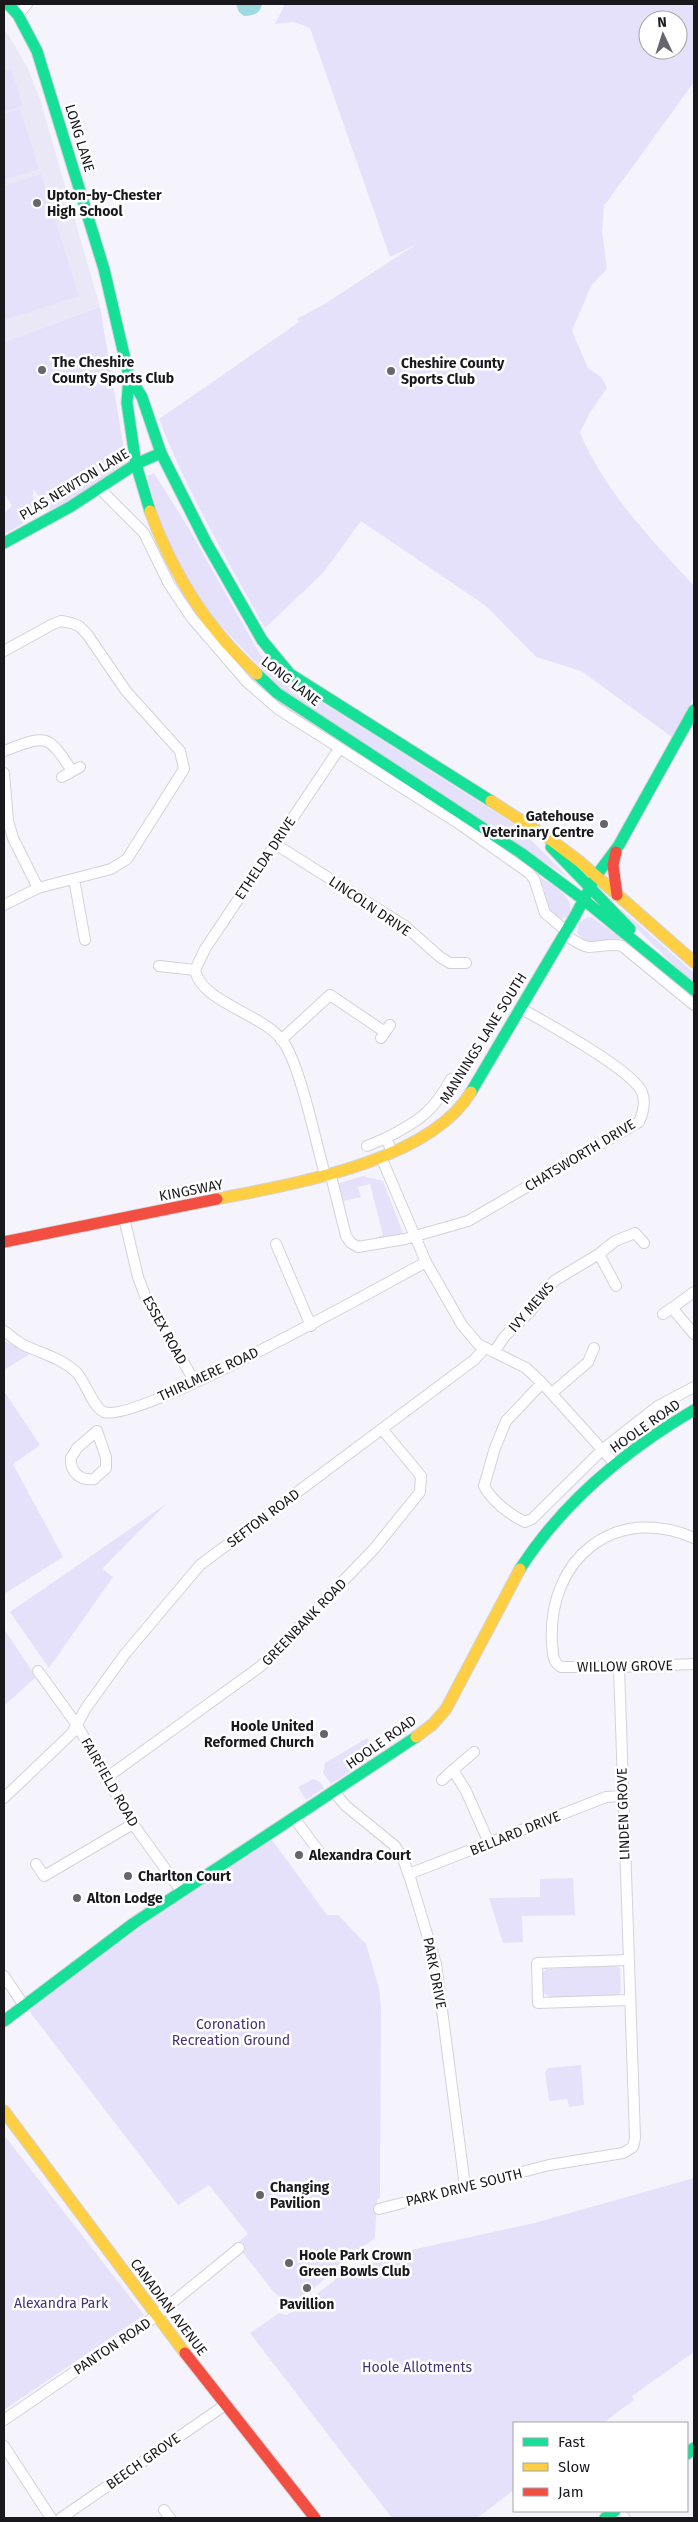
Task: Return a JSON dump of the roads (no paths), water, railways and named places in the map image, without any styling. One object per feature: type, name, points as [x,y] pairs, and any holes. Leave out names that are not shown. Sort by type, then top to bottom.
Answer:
[{"type":"main road","name":"LONG LANE","points":[[8,4],[18,15],[37,51],[104,269],[129,376],[127,403],[136,464],[152,521],[178,577],[222,640],[277,693],[521,853],[584,900],[666,967]]},
{"type":"main road","name":"LONG LANE","points":[[129,376],[142,397],[161,453],[206,542],[262,640],[290,674],[527,823],[596,876],[694,962]]},
{"type":"main road","name":"PLAS NEWTON LANE","points":[[4,543],[70,507],[136,464],[161,453]]},
{"type":"main road","points":[[617,895],[614,865],[619,845],[694,710]]},
{"type":"main road","points":[[527,823],[666,967],[694,990]]},
{"type":"main road","name":"MANNINGS LANE SOUTH","points":[[380,1156],[432,1133],[462,1107],[584,900],[596,876],[619,845]]},
{"type":"main road","name":"KINGSWAY","points":[[4,1242],[274,1189],[329,1175],[380,1156]]},
{"type":"main road","name":"HOOLE ROAD","points":[[4,2021],[23,2004],[97,1949],[402,1747],[439,1717],[452,1699],[515,1578],[540,1539],[616,1465],[660,1431],[694,1410]]},
{"type":"main road","name":"CANADIAN AVENUE","points":[[4,2110],[156,2316],[315,2518]]},
{"type":"street","points":[[18,15],[27,4]]},
{"type":"street","name":"LONG LANE","points":[[99,488],[144,533],[169,584],[191,617],[247,682],[278,708],[339,749],[461,825],[529,873],[534,879],[546,913],[553,922],[581,945],[588,947],[609,944],[622,946],[694,1005]]},
{"type":"street","points":[[4,651],[53,624],[62,621],[79,626],[126,691],[180,751],[184,760],[184,768],[180,778],[127,858],[111,869],[38,888],[4,905]]},
{"type":"street","points":[[4,751],[35,739],[46,740],[55,746],[76,769],[62,777]]},
{"type":"street","name":"ETHELDA DRIVE","points":[[195,970],[205,949],[339,749]]},
{"type":"street","points":[[4,773],[8,821],[13,838],[38,888]]},
{"type":"street","name":"LINCOLN DRIVE","points":[[275,844],[405,926],[440,957],[450,963],[466,963]]},
{"type":"street","points":[[74,879],[85,940]]},
{"type":"street","points":[[159,966],[195,970],[196,979],[204,989],[266,1024],[282,1040],[289,1054],[324,1171],[329,1175]]},
{"type":"street","points":[[282,1040],[330,995],[385,1031]]},
{"type":"street","name":"CHATSWORTH DRIVE","points":[[329,1175],[332,1180],[346,1236],[353,1245],[364,1247],[468,1221],[639,1122],[643,1113],[644,1100],[642,1091],[635,1084],[598,1054],[520,1008]]},
{"type":"street","points":[[367,1146],[419,1121],[451,1087]]},
{"type":"street","points":[[386,1138],[392,1152]]},
{"type":"street","points":[[380,1156],[426,1262],[442,1292],[472,1339],[489,1350],[526,1368],[552,1393],[616,1465]]},
{"type":"street","name":"ESSEX ROAD","points":[[124,1218],[138,1277],[146,1298],[195,1382]]},
{"type":"street","name":"IVY MEWS","points":[[489,1350],[529,1313],[554,1281],[599,1254],[615,1241],[635,1233],[644,1243]]},
{"type":"street","points":[[276,1244],[311,1326]]},
{"type":"street","points":[[599,1254],[616,1286]]},
{"type":"street","name":"THIRLMERE ROAD","points":[[100,1410],[109,1413],[155,1400],[195,1382],[311,1326],[426,1262]]},
{"type":"street","points":[[694,1292],[668,1311],[694,1334]]},
{"type":"street","points":[[4,1331],[20,1343],[58,1358],[67,1364],[83,1381],[100,1410],[97,1431],[106,1457],[106,1468],[94,1479],[82,1478],[73,1470],[71,1458],[77,1448],[97,1431]]},
{"type":"street","points":[[552,1393],[588,1362],[594,1348]]},
{"type":"street","name":"SEFTON ROAD","points":[[4,1798],[72,1733],[86,1708],[124,1654],[200,1566],[489,1350]]},
{"type":"street","name":"HOOLE ROAD","points":[[542,1383],[506,1420],[495,1448],[484,1486],[488,1493],[518,1519],[525,1522],[532,1519],[602,1450],[658,1406],[694,1387]]},
{"type":"street","name":"GREENBANK ROAD","points":[[106,1778],[261,1666],[374,1549],[420,1492],[421,1476],[382,1429]]},
{"type":"street","name":"WILLOW GROVE","points":[[694,1538],[661,1527],[638,1528],[604,1538],[580,1556],[560,1584],[554,1604],[552,1626],[556,1664],[567,1667],[694,1664]]},
{"type":"street","name":"LINDEN GROVE","points":[[549,2165],[623,2153],[633,2147],[635,2138],[619,1667]]},
{"type":"street","name":"FAIRFIELD ROAD","points":[[38,1671],[77,1725],[133,1824],[182,1892]]},
{"type":"street","points":[[442,1780],[474,1752]]},
{"type":"street","points":[[453,1770],[466,1791],[489,1843]]},
{"type":"street","name":"PARK DRIVE","points":[[334,1792],[346,1806],[395,1846],[404,1859],[409,1874],[436,1964],[465,2186]]},
{"type":"street","name":"BELLARD DRIVE","points":[[409,1874],[606,1797],[622,1796]]},
{"type":"street","points":[[294,1818],[321,1854]]},
{"type":"street","points":[[36,1864],[44,1876],[133,1824]]},
{"type":"street","points":[[629,1960],[537,1963],[538,2003],[629,2000]]},
{"type":"street","points":[[4,1976],[23,2004]]},
{"type":"street","name":"PARK DRIVE SOUTH","points":[[379,2209],[549,2165]]},
{"type":"street","name":"PANTON ROAD","points":[[4,2420],[156,2316],[240,2248]]},
{"type":"street","name":"BEECH GROVE","points":[[61,2518],[225,2405]]},
{"type":"street","points":[[4,2446],[52,2518]]},
{"type":"water","points":[[236,4],[262,4],[260,10],[256,13],[244,16],[239,12]]},
{"type":"place","name":"Upton-by-Chester High School","points":[[37,203]]},
{"type":"place","name":"The Cheshire County Sports Club","points":[[42,370]]},
{"type":"place","name":"Cheshire County Sports Club","points":[[391,371]]},
{"type":"place","name":"Gatehouse Veterinary Centre","points":[[604,824]]},
{"type":"place","name":"Hoole United Reformed Church","points":[[324,1734]]},
{"type":"place","name":"Alexandra Court","points":[[299,1855]]},
{"type":"place","name":"Charlton Court","points":[[128,1876]]},
{"type":"place","name":"Alton Lodge","points":[[77,1898]]},
{"type":"place","name":"Changing Pavilion","points":[[260,2195]]},
{"type":"place","name":"Hoole Park Crown Green Bowls Club","points":[[289,2263]]},
{"type":"place","name":"Pavillion","points":[[307,2288]]},
{"type":"park label","name":"Coronation Recreation Ground","points":[[231,2032]]},
{"type":"park label","name":"Alexandra Park","points":[[61,2303]]},
{"type":"park label","name":"Hoole Allotments","points":[[417,2367]]}]
